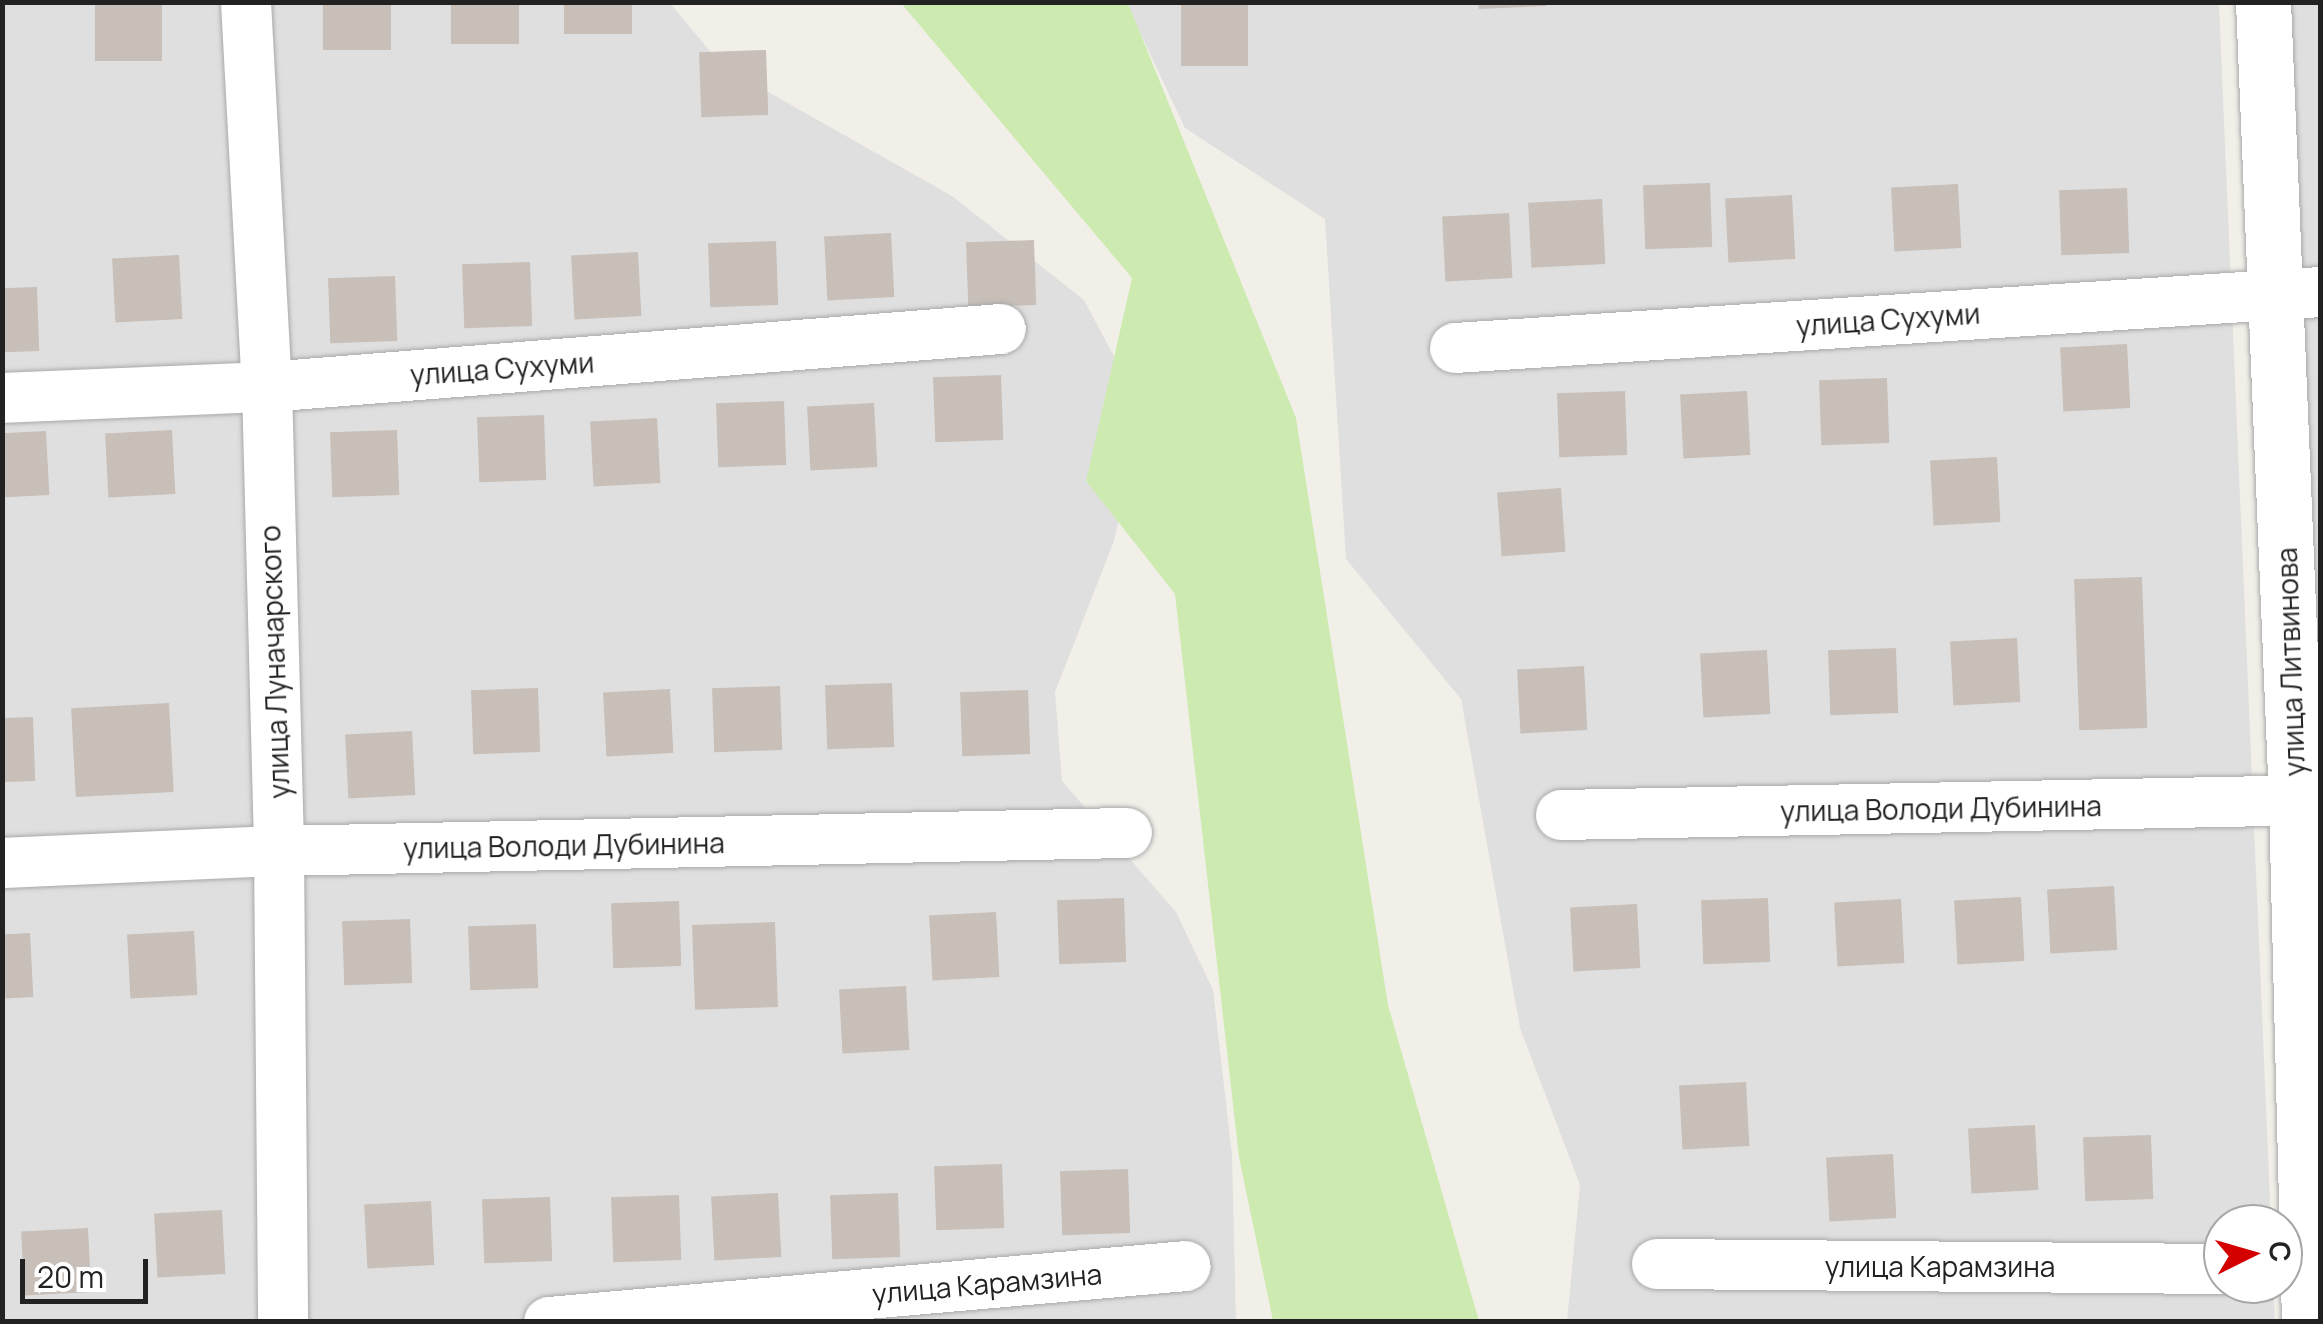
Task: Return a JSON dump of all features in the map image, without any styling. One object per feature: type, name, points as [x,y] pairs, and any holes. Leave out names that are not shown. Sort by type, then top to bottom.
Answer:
[{"type":"street","name":"улица Луначарского","points":[[246,2],[266,387],[279,851],[283,1322]]},
{"type":"street","name":"улица Литвинова","points":[[2263,2],[2298,293],[2308,800],[2305,1282]]},
{"type":"street","name":"улица Сухуми","points":[[1455,348],[2298,293]]},
{"type":"street","name":"улица Сухуми","points":[[2,398],[266,387],[1001,329]]},
{"type":"street","name":"улица Володи Дубинина","points":[[1561,816],[2308,800]]},
{"type":"street","name":"улица Володи Дубинина","points":[[2,863],[279,851],[1126,833]]},
{"type":"street","name":"улица Карамзина","points":[[1658,1264],[2203,1269]]},
{"type":"street","name":"улица Карамзина","points":[[549,1322],[1186,1266]]},
{"type":"shaded area","points":[[3,3],[670,3],[722,66],[952,196],[1084,300],[1125,377],[1132,462],[1114,541],[1055,692],[1062,781],[1176,912],[1213,990],[1232,1155],[1236,1321],[3,1322]]},
{"type":"shaded area","points":[[1126,3],[2219,3],[2270,1204],[2203,1204],[2203,1304],[2274,1304],[2275,1321],[1567,1321],[1580,1185],[1520,1028],[1461,699],[1346,559],[1325,219],[1185,128]]},
{"type":"shaded area","points":[[2290,3],[2320,3],[2320,777]]},
{"type":"green space","points":[[901,3],[1128,3],[1296,418],[1388,1005],[1479,1321],[1273,1321],[1239,1157],[1175,594],[1086,481],[1132,278]]},
{"type":"building","points":[[95,2],[162,2],[162,61],[95,61]]},
{"type":"building","points":[[323,2],[391,2],[391,50],[323,50]]},
{"type":"building","points":[[564,2],[632,2],[632,34],[564,34]]},
{"type":"building","points":[[1478,2],[1546,2],[1546,6],[1479,9]]},
{"type":"building","points":[[451,3],[519,3],[519,44],[451,44]]},
{"type":"building","points":[[1181,3],[1248,3],[1248,66],[1181,66]]},
{"type":"building","points":[[766,50],[768,115],[701,117],[699,52]]},
{"type":"building","points":[[1710,183],[1712,247],[1645,249],[1643,185]]},
{"type":"building","points":[[1958,184],[1961,248],[1894,251],[1891,188]]},
{"type":"building","points":[[2127,188],[2129,253],[2061,255],[2059,190]]},
{"type":"building","points":[[1792,195],[1795,259],[1728,262],[1725,199]]},
{"type":"building","points":[[1602,199],[1605,264],[1532,268],[1528,203]]},
{"type":"building","points":[[1509,213],[1512,278],[1445,281],[1442,217]]},
{"type":"building","points":[[891,233],[894,297],[827,300],[824,237]]},
{"type":"building","points":[[1034,240],[1036,305],[968,307],[966,242]]},
{"type":"building","points":[[776,241],[778,305],[710,307],[708,243]]},
{"type":"building","points":[[638,252],[641,316],[574,319],[571,256]]},
{"type":"building","points":[[179,255],[182,319],[115,322],[112,259]]},
{"type":"building","points":[[530,262],[532,326],[464,328],[462,264]]},
{"type":"building","points":[[395,276],[397,341],[330,343],[328,278]]},
{"type":"building","points":[[37,287],[39,351],[4,352],[2,288]]},
{"type":"building","points":[[2127,344],[2130,408],[2063,411],[2060,348]]},
{"type":"building","points":[[1001,375],[1003,440],[935,442],[933,377]]},
{"type":"building","points":[[1887,378],[1889,443],[1821,445],[1819,380]]},
{"type":"building","points":[[1625,391],[1627,455],[1559,457],[1557,393]]},
{"type":"building","points":[[1747,391],[1750,455],[1683,458],[1680,395]]},
{"type":"building","points":[[784,401],[786,465],[718,467],[716,403]]},
{"type":"building","points":[[874,403],[877,467],[810,470],[807,407]]},
{"type":"building","points":[[544,415],[546,480],[479,482],[477,417]]},
{"type":"building","points":[[657,418],[660,483],[593,486],[590,422]]},
{"type":"building","points":[[172,430],[175,494],[108,497],[105,434]]},
{"type":"building","points":[[397,430],[399,495],[332,497],[330,432]]},
{"type":"building","points":[[46,431],[49,495],[5,497],[2,433]]},
{"type":"building","points":[[1997,457],[2000,522],[1933,525],[1930,461]]},
{"type":"building","points":[[1561,488],[1565,552],[1502,556],[1497,492]]},
{"type":"building","points":[[2142,577],[2147,728],[2079,730],[2074,579]]},
{"type":"building","points":[[2017,638],[2020,702],[1953,705],[1950,642]]},
{"type":"building","points":[[1896,648],[1898,713],[1830,715],[1828,650]]},
{"type":"building","points":[[1767,650],[1770,714],[1703,717],[1700,654]]},
{"type":"building","points":[[1584,666],[1587,730],[1520,733],[1517,670]]},
{"type":"building","points":[[892,683],[894,747],[827,749],[825,685]]},
{"type":"building","points":[[780,686],[782,750],[714,752],[712,688]]},
{"type":"building","points":[[538,688],[540,752],[473,754],[471,690]]},
{"type":"building","points":[[670,689],[673,753],[606,756],[603,693]]},
{"type":"building","points":[[1028,690],[1030,754],[962,756],[960,692]]},
{"type":"building","points":[[169,703],[174,792],[76,797],[71,708]]},
{"type":"building","points":[[33,717],[35,781],[4,782],[2,718]]},
{"type":"building","points":[[412,731],[415,795],[348,798],[345,735]]},
{"type":"building","points":[[2114,886],[2117,950],[2050,953],[2047,890]]},
{"type":"building","points":[[2021,897],[2024,961],[1957,964],[1954,901]]},
{"type":"building","points":[[1124,898],[1126,962],[1059,964],[1057,900]]},
{"type":"building","points":[[1768,898],[1770,962],[1703,964],[1701,900]]},
{"type":"building","points":[[1901,899],[1904,963],[1837,966],[1834,903]]},
{"type":"building","points":[[679,901],[681,966],[613,968],[611,903]]},
{"type":"building","points":[[1637,904],[1640,968],[1573,971],[1570,908]]},
{"type":"building","points":[[996,912],[999,977],[932,980],[929,916]]},
{"type":"building","points":[[410,919],[412,983],[344,985],[342,921]]},
{"type":"building","points":[[775,922],[778,1007],[695,1010],[692,925]]},
{"type":"building","points":[[536,924],[538,988],[470,990],[468,926]]},
{"type":"building","points":[[194,931],[197,995],[130,998],[127,935]]},
{"type":"building","points":[[30,933],[33,997],[5,998],[2,934]]},
{"type":"building","points":[[906,986],[909,1050],[842,1053],[839,990]]},
{"type":"building","points":[[1746,1082],[1749,1146],[1682,1149],[1679,1086]]},
{"type":"building","points":[[2035,1125],[2038,1190],[1971,1193],[1968,1129]]},
{"type":"building","points":[[2151,1135],[2153,1199],[2085,1201],[2083,1137]]},
{"type":"building","points":[[1893,1154],[1896,1218],[1829,1221],[1826,1158]]},
{"type":"building","points":[[1002,1164],[1004,1228],[936,1230],[934,1166]]},
{"type":"building","points":[[1128,1169],[1130,1233],[1062,1235],[1060,1171]]},
{"type":"building","points":[[778,1193],[781,1257],[714,1260],[711,1197]]},
{"type":"building","points":[[898,1193],[900,1257],[832,1259],[830,1195]]},
{"type":"building","points":[[679,1195],[681,1260],[613,1262],[611,1197]]},
{"type":"building","points":[[550,1197],[552,1261],[484,1263],[482,1199]]},
{"type":"building","points":[[431,1201],[434,1265],[367,1268],[364,1205]]},
{"type":"building","points":[[222,1210],[225,1274],[157,1277],[154,1214]]},
{"type":"building","points":[[88,1228],[91,1292],[24,1295],[21,1232]]}]
